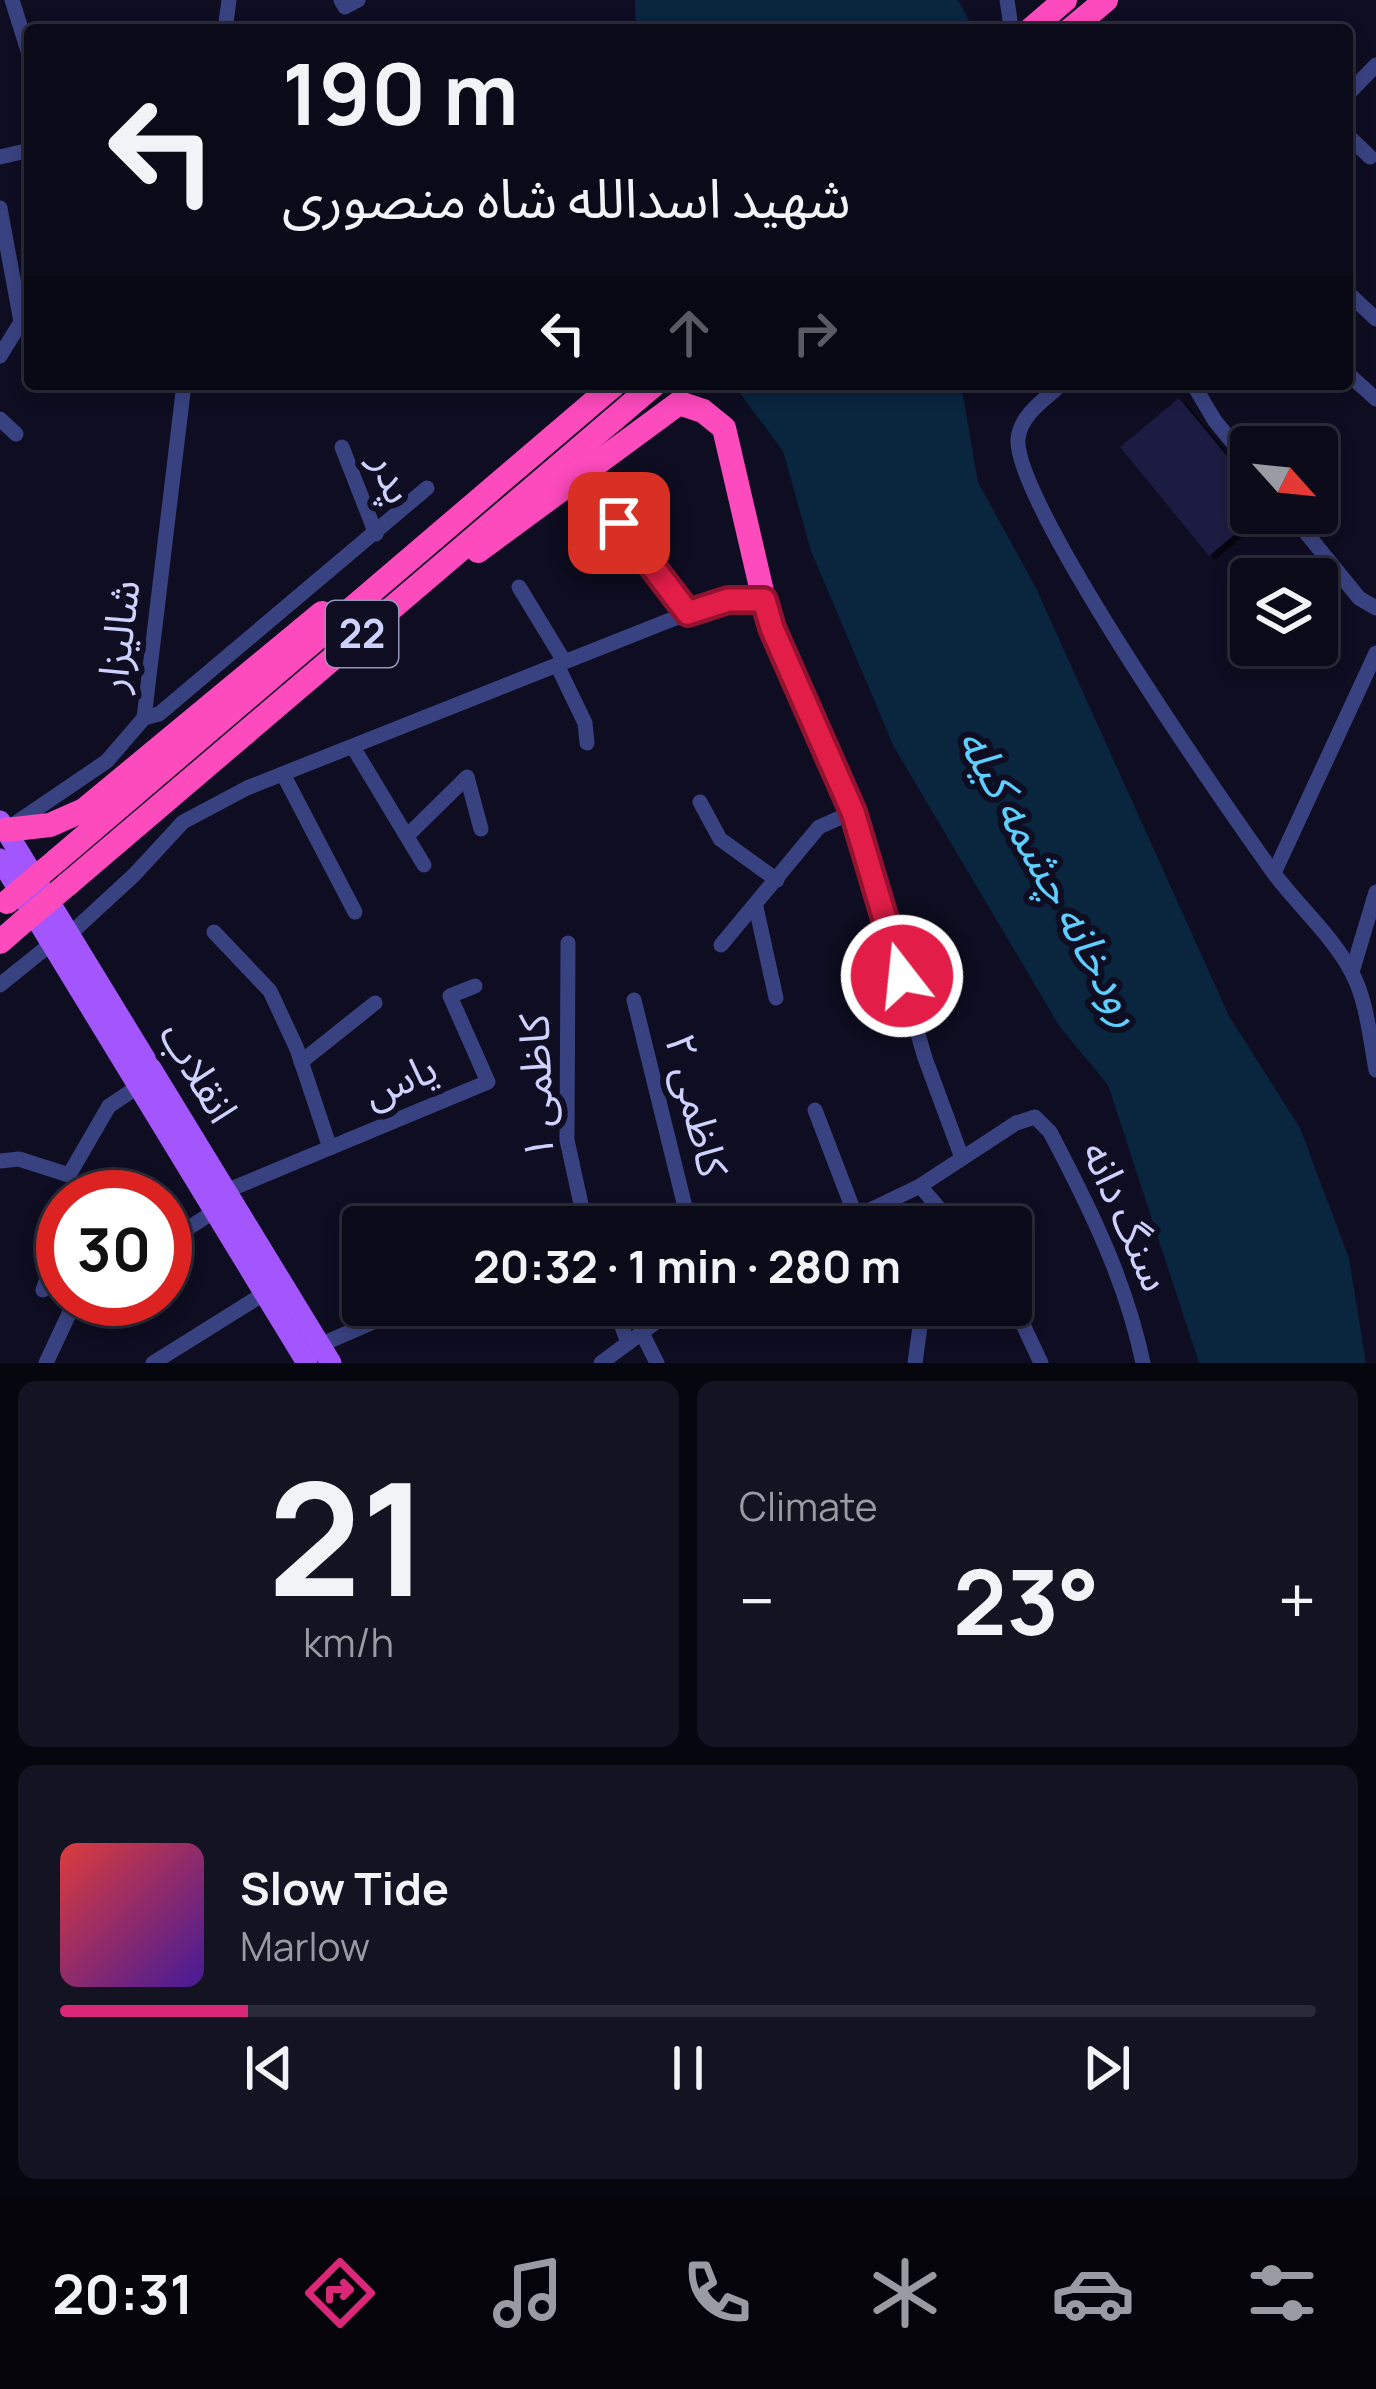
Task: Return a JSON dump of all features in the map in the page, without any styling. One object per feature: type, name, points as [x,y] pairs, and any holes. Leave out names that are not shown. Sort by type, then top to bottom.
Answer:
[{"type":"highway","points":[[1027,23],[1065,0]]},
{"type":"highway","points":[[1077,24],[1106,0]]},
{"type":"highway","name":"22","points":[[0,942],[10,911],[57,860],[608,390]]},
{"type":"highway","name":"22","points":[[10,911],[68,884],[648,390]]},
{"type":"highway","points":[[433,573],[489,546],[679,403],[703,411],[724,428],[764,600]]},
{"type":"highway","points":[[3,826],[50,825],[84,811],[338,599],[512,473]]},
{"type":"main road","name":"انقلاب","points":[[3,826],[139,1086],[220,1201],[265,1293],[319,1357]]},
{"type":"main road","name":"انقلاب","points":[[0,859],[61,939],[319,1357]]},
{"type":"street","points":[[12,0],[24,38]]},
{"type":"street","points":[[341,0],[345,7],[358,0]]},
{"type":"street","points":[[1007,0],[1027,23]]},
{"type":"street","points":[[1353,88],[1376,64]]},
{"type":"street","points":[[1353,141],[1370,157]]},
{"type":"street","points":[[0,208],[21,322],[0,356]]},
{"type":"street","points":[[1353,298],[1376,319]]},
{"type":"street","points":[[1353,378],[1376,398]]},
{"type":"street","name":"شالیزار","points":[[3,826],[107,761],[144,718],[183,390]]},
{"type":"street","points":[[1055,390],[1024,418],[1018,439],[1028,482],[1077,577],[1274,873],[1352,972],[1370,1004],[1376,1070]]},
{"type":"street","points":[[1197,390],[1230,439]]},
{"type":"street","points":[[0,418],[16,434]]},
{"type":"street","name":"پدر","points":[[342,447],[376,534]]},
{"type":"street","points":[[144,718],[159,714],[427,488]]},
{"type":"street","points":[[619,523],[688,613]]},
{"type":"street","points":[[1307,534],[1359,598],[1376,608]]},
{"type":"street","points":[[519,587],[560,663],[585,723],[587,742]]},
{"type":"street","points":[[0,985],[61,939],[183,822],[283,774],[688,613],[728,600],[764,600],[853,812],[925,1058],[962,1158]]},
{"type":"street","points":[[1274,873],[1376,653]]},
{"type":"street","points":[[353,747],[424,865]]},
{"type":"street","points":[[283,774],[356,912]]},
{"type":"street","points":[[406,836],[467,777],[481,829]]},
{"type":"street","points":[[700,802],[721,839],[777,880]]},
{"type":"street","points":[[721,945],[819,827],[853,812]]},
{"type":"street","points":[[1352,972],[1376,892]]},
{"type":"street","points":[[756,908],[776,998]]},
{"type":"street","points":[[214,932],[271,991],[330,1148]]},
{"type":"street","name":"کاظمی ۱","points":[[568,943],[567,1140],[581,1206]]},
{"type":"street","name":"یاس","points":[[192,1222],[220,1201],[330,1148],[488,1082],[449,996],[475,986]]},
{"type":"street","name":"کاظمی ۲","points":[[634,1000],[685,1206]]},
{"type":"street","points":[[301,1062],[375,1004]]},
{"type":"street","points":[[72,1170],[109,1106],[139,1086]]},
{"type":"street","points":[[814,1110],[852,1206]]},
{"type":"street","name":"سنگ دانه","points":[[879,1206],[920,1186],[1016,1124],[1035,1118],[1050,1132],[1111,1257],[1143,1363]]},
{"type":"street","points":[[0,1161],[19,1159],[53,1170]]},
{"type":"street","points":[[920,1186],[936,1206]]},
{"type":"street","points":[[153,1363],[265,1293]]},
{"type":"street","points":[[46,1363],[63,1326]]},
{"type":"street","points":[[319,1357],[374,1326]]},
{"type":"street","points":[[627,1326],[657,1363]]},
{"type":"street","points":[[601,1363],[651,1326]]},
{"type":"street","points":[[915,1363],[920,1326]]},
{"type":"street","points":[[1024,1326],[1041,1363]]},
{"type":"water","points":[[635,0],[958,0],[971,24],[636,24]]},
{"type":"water","name":"رودخانه چشمه کیله","points":[[737,390],[962,390],[978,482],[1036,588],[1229,1016],[1300,1128],[1349,1258],[1366,1363],[1199,1363],[1108,1085],[1060,1027],[894,747],[811,551],[783,451]]},
{"type":"building","points":[[1179,398],[1230,460],[1230,534],[1235,534],[1209,556],[1120,447]]},
{"type":"route","points":[[619,523],[688,613],[728,600],[764,600],[853,812],[902,976]]}]
